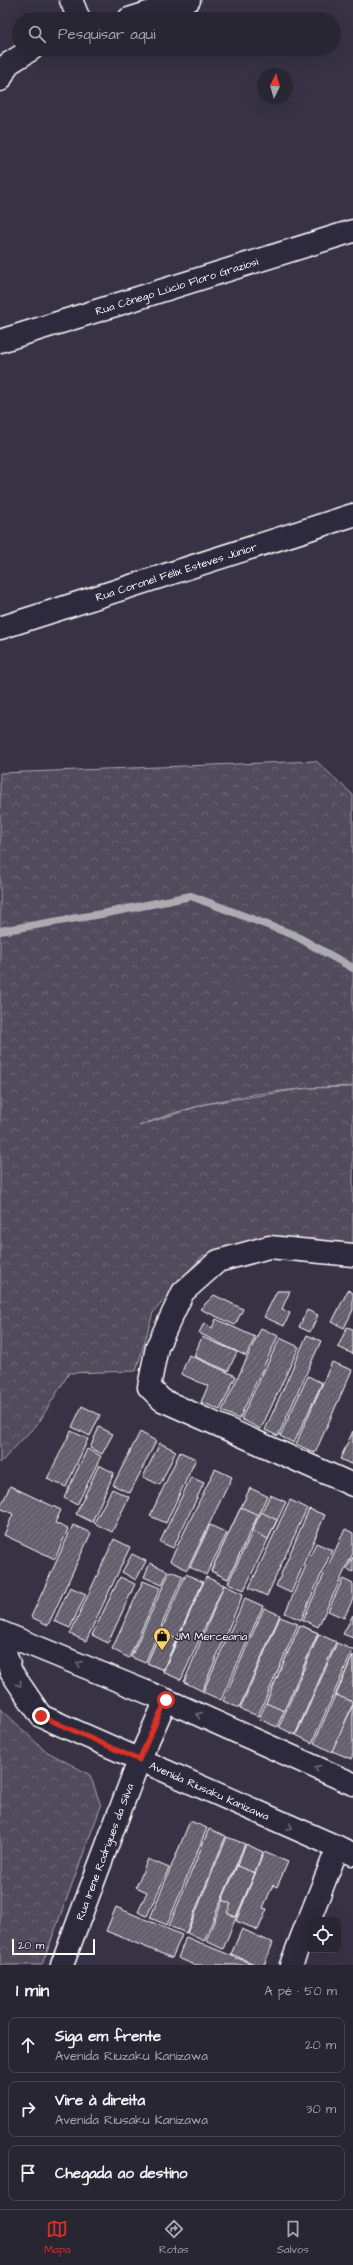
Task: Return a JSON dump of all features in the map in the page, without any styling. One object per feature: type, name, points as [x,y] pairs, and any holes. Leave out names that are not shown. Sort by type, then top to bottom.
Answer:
[{"type":"street","points":[[71,0],[76,12]]},
{"type":"street","points":[[151,12],[189,0]]},
{"type":"street","points":[[4,72],[23,56]]},
{"type":"street","name":"Rua Cônego Lúcio Floro Graziosi","points":[[0,341],[353,231]]},
{"type":"street","name":"Rua Coronel Félix Esteves Júnior","points":[[0,628],[353,515]]},
{"type":"street","points":[[353,1255],[269,1247],[218,1261],[183,1292],[157,1347],[149,1387],[162,1400],[353,1485]]},
{"type":"street","name":"Avenida Riusaku Kanizawa","points":[[0,1634],[166,1700],[353,1784]]},
{"type":"street","name":"Avenida Riusaku Kanizawa","points":[[0,1634],[11,1672],[41,1716],[345,1850]]},
{"type":"street","name":"Rua Irene Rodrigues da Silva","points":[[62,1965],[139,1760],[166,1700]]},
{"type":"street","points":[[310,1917],[345,1850]]},
{"type":"street","points":[[291,1965],[305,1929]]},
{"type":"green space","points":[[316,761],[353,795],[353,1086],[317,1088],[353,1087],[353,1249],[278,1236],[202,1256],[153,1313],[136,1371],[69,1373],[39,1422],[0,1463],[0,773]],"holes":[[[303,1089],[211,1103],[244,1096]],[[198,1106],[139,1126],[164,1116]]]},
{"type":"green space","points":[[0,1708],[44,1750],[90,1775],[101,1806],[42,1965],[0,1965]]},
{"type":"building","points":[[348,1290],[353,1293],[353,1310],[344,1328],[332,1322]]},
{"type":"building","points":[[277,1291],[290,1291],[282,1309],[290,1313],[284,1326],[264,1317]]},
{"type":"building","points":[[214,1295],[243,1309],[235,1325],[200,1309]]},
{"type":"building","points":[[307,1310],[318,1315],[310,1332],[299,1327]]},
{"type":"building","points":[[216,1319],[255,1337],[246,1356],[199,1333],[204,1323],[212,1328]]},
{"type":"building","points":[[347,1327],[353,1329],[353,1354],[338,1347]]},
{"type":"building","points":[[261,1328],[278,1336],[239,1419],[222,1411]]},
{"type":"building","points":[[307,1335],[321,1341],[278,1436],[265,1430]]},
{"type":"building","points":[[202,1337],[237,1352],[228,1371],[194,1356]]},
{"type":"building","points":[[280,1338],[299,1347],[261,1429],[241,1419]]},
{"type":"building","points":[[189,1355],[236,1376],[220,1410],[201,1402],[208,1386],[181,1374]]},
{"type":"building","points":[[332,1362],[352,1370],[315,1453],[296,1444]]},
{"type":"building","points":[[308,1376],[322,1383],[294,1443],[280,1436]]},
{"type":"building","points":[[82,1406],[100,1415],[90,1436],[72,1427]]},
{"type":"building","points":[[99,1427],[113,1434],[102,1454],[90,1448]]},
{"type":"building","points":[[71,1431],[88,1439],[66,1487],[47,1479]]},
{"type":"building","points":[[353,1431],[353,1465],[340,1459]]},
{"type":"building","points":[[140,1432],[156,1441],[130,1493],[113,1485]]},
{"type":"building","points":[[160,1443],[176,1451],[160,1485],[143,1477]]},
{"type":"building","points":[[87,1449],[101,1456],[77,1505],[64,1498]]},
{"type":"building","points":[[180,1452],[196,1459],[166,1523],[150,1516]]},
{"type":"building","points":[[99,1465],[114,1473],[92,1522],[76,1514]]},
{"type":"building","points":[[215,1469],[232,1477],[187,1570],[170,1561]]},
{"type":"building","points":[[191,1477],[204,1483],[173,1548],[160,1542]]},
{"type":"building","points":[[10,1486],[61,1510],[55,1523],[68,1529],[55,1559],[4,1535],[13,1514],[0,1508]]},
{"type":"building","points":[[250,1488],[267,1496],[228,1579],[211,1571]]},
{"type":"building","points":[[112,1489],[129,1497],[112,1532],[94,1523]]},
{"type":"building","points":[[270,1495],[286,1502],[244,1590],[228,1583]]},
{"type":"building","points":[[290,1500],[307,1508],[267,1596],[249,1588]]},
{"type":"building","points":[[241,1507],[258,1515],[228,1579],[211,1571]]},
{"type":"building","points":[[309,1509],[325,1515],[291,1593],[276,1586]]},
{"type":"building","points":[[261,1512],[277,1520],[268,1539],[252,1531]]},
{"type":"building","points":[[73,1525],[91,1533],[48,1625],[31,1617]]},
{"type":"building","points":[[210,1525],[227,1533],[206,1575],[190,1567]]},
{"type":"building","points":[[345,1529],[353,1533],[353,1553],[318,1627],[303,1620]]},
{"type":"building","points":[[114,1539],[130,1547],[86,1641],[70,1634]]},
{"type":"building","points":[[316,1543],[332,1550],[301,1620],[285,1613]]},
{"type":"building","points":[[132,1554],[146,1561],[136,1580],[122,1572]]},
{"type":"building","points":[[353,1557],[353,1572],[347,1569]]},
{"type":"building","points":[[150,1563],[168,1571],[162,1585],[144,1577]]},
{"type":"building","points":[[170,1571],[183,1576],[145,1663],[131,1657]]},
{"type":"building","points":[[186,1574],[203,1582],[163,1670],[147,1663]]},
{"type":"building","points":[[120,1577],[135,1584],[108,1643],[92,1635]]},
{"type":"building","points":[[206,1577],[224,1585],[181,1680],[163,1672]]},
{"type":"building","points":[[343,1579],[353,1584],[353,1599],[344,1618],[328,1611]]},
{"type":"building","points":[[143,1581],[160,1588],[129,1658],[112,1649]]},
{"type":"building","points":[[224,1585],[243,1594],[202,1691],[184,1682]]},
{"type":"building","points":[[70,1587],[86,1594],[70,1628],[54,1621]]},
{"type":"building","points":[[245,1598],[263,1606],[221,1700],[203,1692]]},
{"type":"building","points":[[264,1608],[280,1615],[239,1708],[223,1701]]},
{"type":"building","points":[[353,1615],[353,1638],[343,1634]]},
{"type":"building","points":[[280,1617],[298,1624],[258,1716],[240,1709]]},
{"type":"building","points":[[300,1625],[318,1633],[277,1727],[259,1719]]},
{"type":"building","points":[[300,1625],[318,1633],[284,1711],[266,1703]]},
{"type":"building","name":"JM Mercearia","points":[[161,1631],[177,1638],[163,1670],[147,1663]]},
{"type":"building","points":[[319,1634],[336,1642],[295,1735],[279,1727]]},
{"type":"building","points":[[337,1643],[353,1650],[312,1743],[296,1735]]},
{"type":"building","points":[[353,1655],[353,1704],[332,1752],[314,1743]]},
{"type":"building","points":[[353,1655],[353,1702],[336,1695]]},
{"type":"building","points":[[353,1705],[353,1755],[351,1759],[332,1751]]},
{"type":"building","points":[[190,1821],[207,1828],[167,1925],[150,1918]]},
{"type":"building","points":[[209,1829],[226,1836],[186,1933],[169,1926]]},
{"type":"building","points":[[227,1837],[245,1844],[204,1941],[187,1933]]},
{"type":"building","points":[[246,1844],[263,1852],[223,1949],[206,1941]]},
{"type":"building","points":[[264,1852],[288,1862],[277,1887],[273,1885],[263,1908],[267,1909],[258,1930],[236,1921]]},
{"type":"building","points":[[148,1859],[169,1868],[147,1916],[138,1912],[147,1892],[136,1887]]},
{"type":"building","points":[[237,1866],[255,1873],[236,1917],[227,1913],[231,1904],[222,1900]]},
{"type":"building","points":[[116,1907],[182,1935],[172,1958],[106,1931]]},
{"type":"building","points":[[242,1929],[273,1943],[264,1965],[257,1965],[231,1954]]},
{"type":"building","points":[[186,1937],[254,1965],[195,1965],[178,1958]]},
{"type":"waterway","points":[[0,931],[107,913],[191,896],[294,935],[353,968]]},
{"type":"place","name":"JM Mercearia","points":[[162,1651]]},
{"type":"route","points":[[41,1716],[139,1760],[166,1700]]}]
